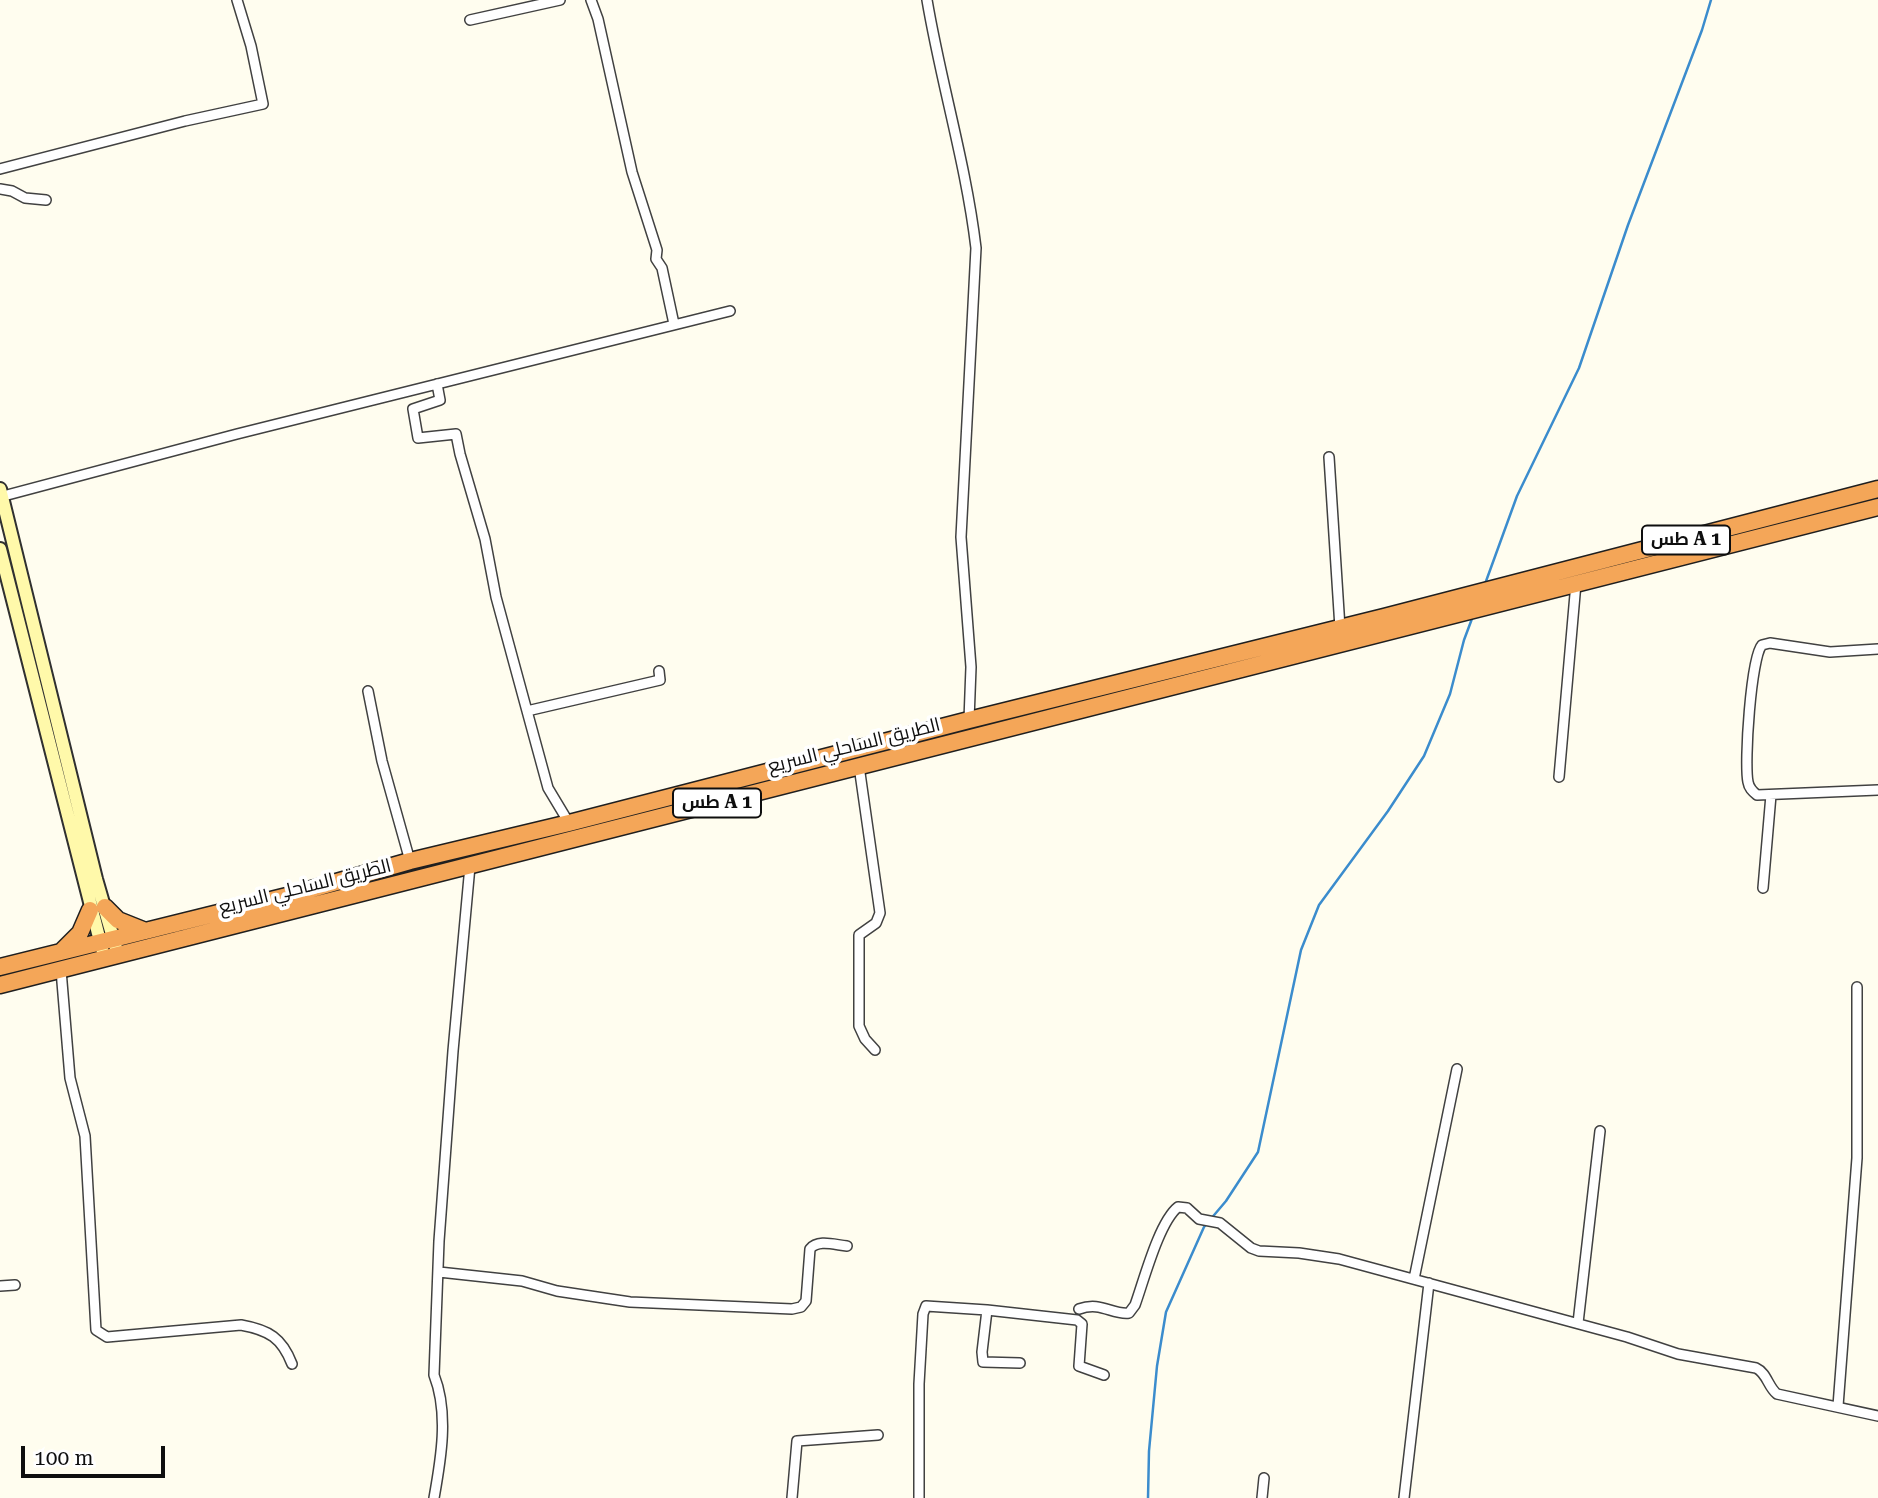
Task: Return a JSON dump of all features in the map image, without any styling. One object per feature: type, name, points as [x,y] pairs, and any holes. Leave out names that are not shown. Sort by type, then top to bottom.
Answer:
[{"type":"highway","name":"طس A 1","points":[[1495,596],[1878,489]]},
{"type":"highway","name":"طس A 1","points":[[1495,596],[1576,583],[1878,507]]},
{"type":"highway","points":[[1432,612],[1495,596]]},
{"type":"highway","name":"الطريق الساحلي السريع","points":[[0,967],[291,895],[410,860],[569,823],[1339,628],[1432,612]]},
{"type":"highway","name":"الطريق الساحلي السريع","points":[[0,985],[1073,713],[1432,612]]},
{"type":"highway","points":[[61,951],[80,933],[97,908],[125,925],[143,930]]},
{"type":"street","points":[[0,169],[185,121],[263,104],[251,46],[237,0]]},
{"type":"street","points":[[470,20],[560,0]]},
{"type":"street","points":[[591,0],[598,19],[632,172],[657,250],[656,259],[662,268],[674,324]]},
{"type":"street","points":[[927,0],[940,76],[970,201],[976,248],[961,537],[971,667],[969,720]]},
{"type":"street","points":[[0,189],[12,191],[25,198],[46,200]]},
{"type":"street","points":[[111,956],[73,808],[25,589],[1,494],[730,311]]},
{"type":"street","points":[[437,384],[440,400],[413,409],[418,438],[456,434],[485,539],[496,597],[548,788],[569,823]]},
{"type":"street","points":[[1329,457],[1339,628]]},
{"type":"street","points":[[0,549],[73,808]]},
{"type":"street","points":[[1559,777],[1576,583]]},
{"type":"street","points":[[12,594],[25,589]]},
{"type":"street","points":[[1878,649],[1830,652],[1770,643],[1759,649],[1749,724],[1748,783],[1757,795],[1878,790]]},
{"type":"street","points":[[527,711],[660,680],[659,671]]},
{"type":"street","points":[[368,691],[382,761],[410,860]]},
{"type":"street","points":[[859,766],[880,913],[876,923],[859,935],[859,1026],[864,1039],[875,1050]]},
{"type":"street","points":[[1763,888],[1771,795]]},
{"type":"street","points":[[434,1498],[442,1419],[439,1390],[434,1376],[439,1241],[470,866]]},
{"type":"street","points":[[61,970],[70,1078],[85,1136],[96,1329],[107,1337],[241,1325],[260,1329],[278,1340],[285,1346],[292,1364]]},
{"type":"street","points":[[1838,1406],[1856,1170],[1857,987]]},
{"type":"street","points":[[1414,1279],[1457,1069]]},
{"type":"street","points":[[1578,1323],[1600,1131]]},
{"type":"street","points":[[1079,1309],[1093,1307],[1112,1309],[1121,1314],[1129,1313],[1135,1305],[1163,1227],[1178,1207],[1187,1208],[1199,1219],[1220,1223],[1251,1248],[1259,1251],[1339,1259],[1578,1323],[1678,1354],[1756,1368],[1762,1371],[1771,1390],[1777,1394],[1878,1416]]},
{"type":"street","points":[[439,1272],[522,1281],[557,1291],[630,1302],[792,1309],[801,1307],[806,1301],[812,1245],[817,1243],[847,1246]]},
{"type":"street","points":[[1405,1498],[1429,1283]]},
{"type":"street","points":[[0,1286],[15,1285]]},
{"type":"street","points":[[919,1498],[923,1314],[926,1306],[1077,1320],[1082,1324],[1079,1366],[1104,1375]]},
{"type":"street","points":[[987,1310],[983,1362],[1020,1363]]},
{"type":"street","points":[[792,1498],[797,1441],[877,1435]]},
{"type":"street","points":[[1262,1498],[1264,1478]]},
{"type":"waterway","points":[[1485,584],[1517,496],[1579,368],[1628,225],[1711,0]]},
{"type":"waterway","points":[[1148,1498],[1149,1451],[1157,1366],[1166,1312],[1204,1227],[1226,1201],[1258,1152],[1301,950],[1319,905],[1388,811],[1424,756],[1450,694],[1473,616]]}]
